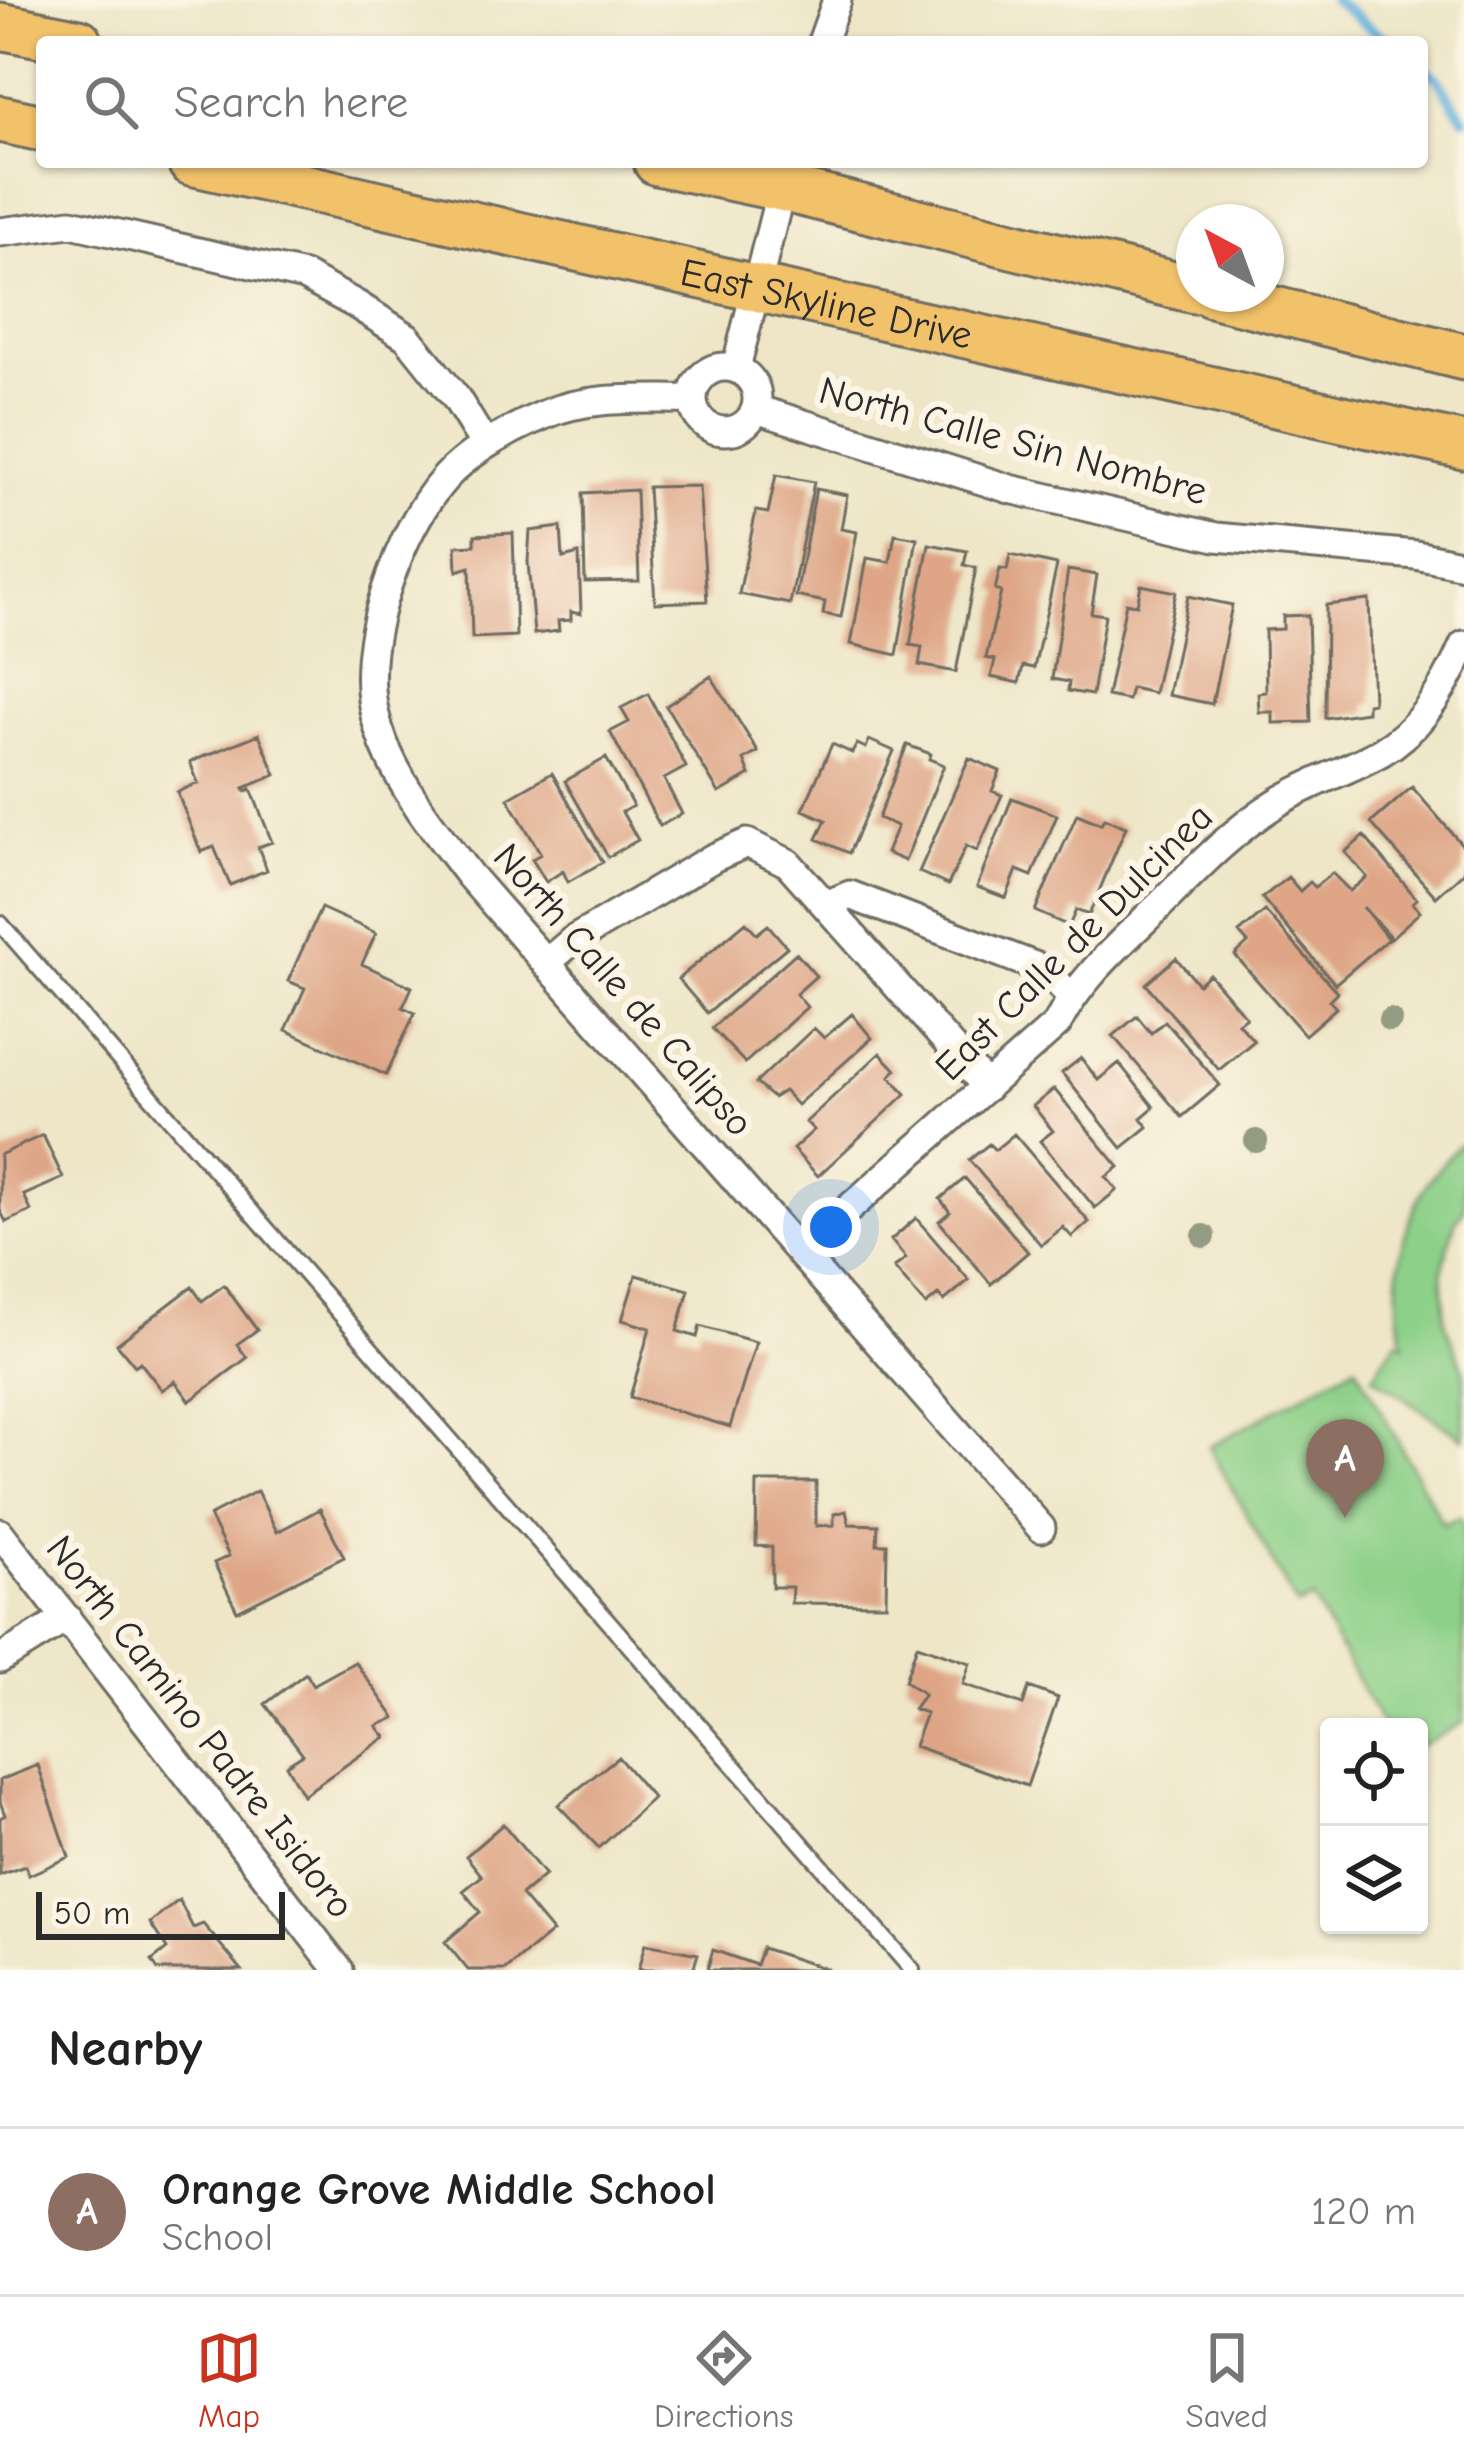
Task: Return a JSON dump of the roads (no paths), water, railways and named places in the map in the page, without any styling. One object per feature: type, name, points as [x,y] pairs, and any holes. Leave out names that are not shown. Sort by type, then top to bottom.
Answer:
[{"type":"main road","points":[[0,26],[49,36]]},
{"type":"main road","points":[[0,119],[36,127]]},
{"type":"main road","name":"East Skyline Drive","points":[[217,168],[1464,446]]},
{"type":"main road","points":[[716,168],[785,175],[1176,285]]},
{"type":"main road","points":[[1284,312],[1464,356]]},
{"type":"street","points":[[824,36],[837,0]]},
{"type":"street","points":[[0,232],[71,223],[304,276],[407,338],[456,398],[484,445],[550,412],[601,401],[692,400],[706,373],[726,366],[736,368],[785,175]]},
{"type":"street","name":"North Calle Sin Nombre","points":[[692,400],[706,426],[725,432],[744,426],[758,399],[752,381],[736,368]]},
{"type":"street","name":"North Calle Sin Nombre","points":[[756,409],[1010,489],[1216,537],[1416,555],[1464,566]]},
{"type":"street","name":"North Calle de Calipso","points":[[484,445],[446,478],[408,533],[376,622],[371,691],[383,742],[410,796],[469,874],[1041,1528]]},
{"type":"street","name":"East Calle de Dulcinea","points":[[845,1212],[1057,1024],[1071,997],[1214,852],[1275,804],[1387,749],[1423,715],[1451,675],[1464,645]]},
{"type":"street","points":[[546,963],[572,941],[712,858],[747,843],[788,863],[987,1087]]},
{"type":"street","points":[[826,905],[850,895],[1046,970],[1071,997]]},
{"type":"street","name":"North Camino Padre Isidoro","points":[[0,1533],[338,1970]]},
{"type":"street","points":[[0,1659],[67,1618]]},
{"type":"lane","points":[[0,923],[912,1970]]},
{"type":"waterway","points":[[1333,0],[1381,36]]},
{"type":"waterway","points":[[1428,71],[1464,118]]},
{"type":"place","name":"Orange Grove Middle School","points":[[1345,1518]]}]
